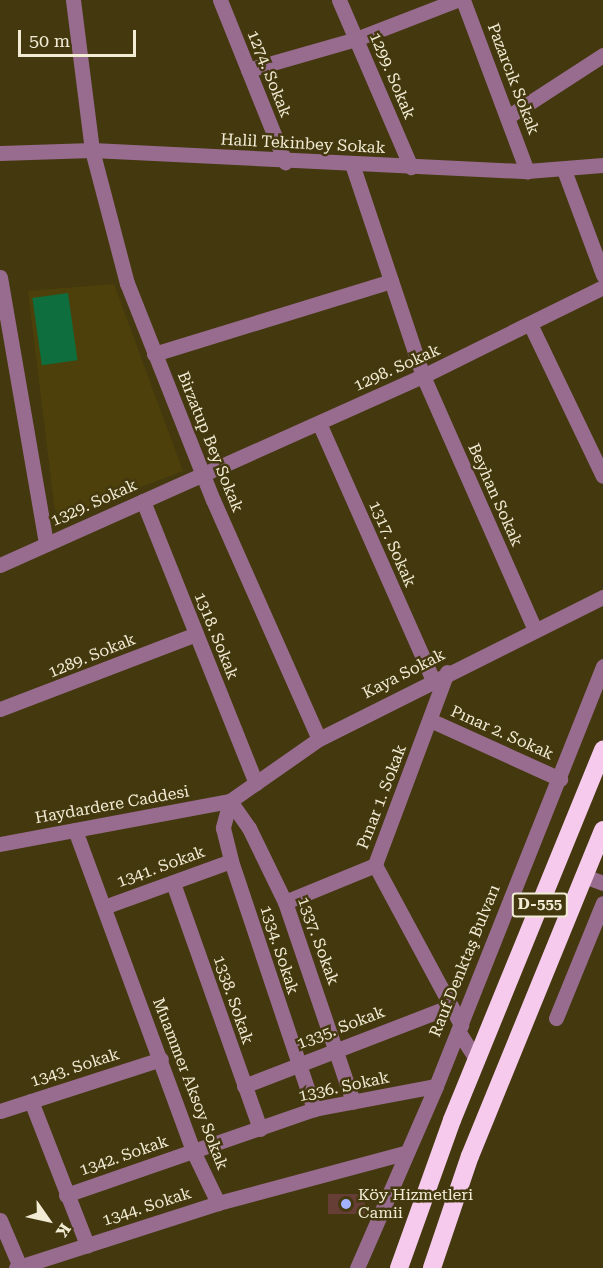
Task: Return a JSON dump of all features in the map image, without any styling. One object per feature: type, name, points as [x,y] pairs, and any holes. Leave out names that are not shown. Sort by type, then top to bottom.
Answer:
[{"type":"highway","name":"D-555","points":[[399,1268],[477,1060],[603,750]]},
{"type":"highway","name":"D-555","points":[[432,1268],[470,1156],[603,830]]},
{"type":"street","name":"Birzatup Bey Sokak","points":[[74,0],[92,150],[127,283],[202,475],[319,739]]},
{"type":"street","name":"1274. Sokak","points":[[220,0],[285,162]]},
{"type":"street","name":"1299. Sokak","points":[[339,0],[411,167]]},
{"type":"street","points":[[248,70],[356,39],[457,0]]},
{"type":"street","name":"Pazarcık Sokak","points":[[463,0],[509,116],[527,171]]},
{"type":"street","points":[[509,116],[603,55]]},
{"type":"street","name":"Halil Tekinbey Sokak","points":[[0,153],[92,150],[285,162],[527,171],[564,171],[603,165]]},
{"type":"street","name":"Beyhan Sokak","points":[[352,164],[423,376],[534,628]]},
{"type":"street","points":[[564,171],[603,275]]},
{"type":"street","points":[[154,354],[391,281]]},
{"type":"street","points":[[0,282],[46,544]]},
{"type":"street","name":"1298. Sokak","points":[[202,475],[531,326],[603,287]]},
{"type":"street","points":[[531,326],[603,476]]},
{"type":"street","name":"1317. Sokak","points":[[319,423],[433,680]]},
{"type":"street","name":"1329. Sokak","points":[[0,565],[202,475]]},
{"type":"street","name":"1318. Sokak","points":[[143,501],[256,783]]},
{"type":"street","name":"Kaya Sokak","points":[[230,801],[319,739],[534,628],[603,597]]},
{"type":"street","name":"1289. Sokak","points":[[0,709],[196,634]]},
{"type":"street","name":"Rauf Denktaş Bulvarı","points":[[357,1268],[404,1153],[436,1086],[460,1028],[603,666]]},
{"type":"street","name":"Pınar 1. Sokak","points":[[447,672],[375,866],[451,1006],[477,1060]]},
{"type":"street","name":"Pınar 2. Sokak","points":[[430,720],[560,779]]},
{"type":"street","name":"Haydardere Caddesi","points":[[0,844],[230,801]]},
{"type":"street","name":"1334. Sokak","points":[[230,801],[223,828],[231,861],[314,1109]]},
{"type":"street","name":"1337. Sokak","points":[[230,801],[249,828],[285,902],[337,1049],[353,1102]]},
{"type":"street","name":"Muammer Aksoy Sokak","points":[[75,830],[193,1151],[218,1203]]},
{"type":"street","name":"1341. Sokak","points":[[104,907],[231,861]]},
{"type":"street","points":[[285,902],[375,866]]},
{"type":"street","points":[[584,876],[603,883]]},
{"type":"street","name":"1338. Sokak","points":[[173,883],[260,1129]]},
{"type":"street","points":[[556,1018],[603,903]]},
{"type":"street","name":"1335. Sokak","points":[[244,1086],[451,1006]]},
{"type":"street","name":"1343. Sokak","points":[[0,1111],[160,1059]]},
{"type":"street","name":"1336. Sokak","points":[[193,1151],[314,1109],[436,1086]]},
{"type":"street","name":"1344. Sokak","points":[[31,1101],[87,1245]]},
{"type":"street","name":"1342. Sokak","points":[[66,1195],[193,1151]]},
{"type":"street","points":[[218,1203],[404,1153]]},
{"type":"street","name":"1344. Sokak","points":[[18,1267],[218,1203]]},
{"type":"street","points":[[0,1220],[18,1267]]},
{"type":"shaded area","points":[[114,284],[183,471],[56,520],[28,291]]},
{"type":"green space","points":[[68,293],[77,360],[42,365],[32,298]]},
{"type":"building","name":"Köy Hizmetleri Camii","points":[[328,1194],[365,1194],[365,1214],[328,1214]]},
{"type":"place","name":"Köy Hizmetleri Camii","points":[[346,1204]]}]
